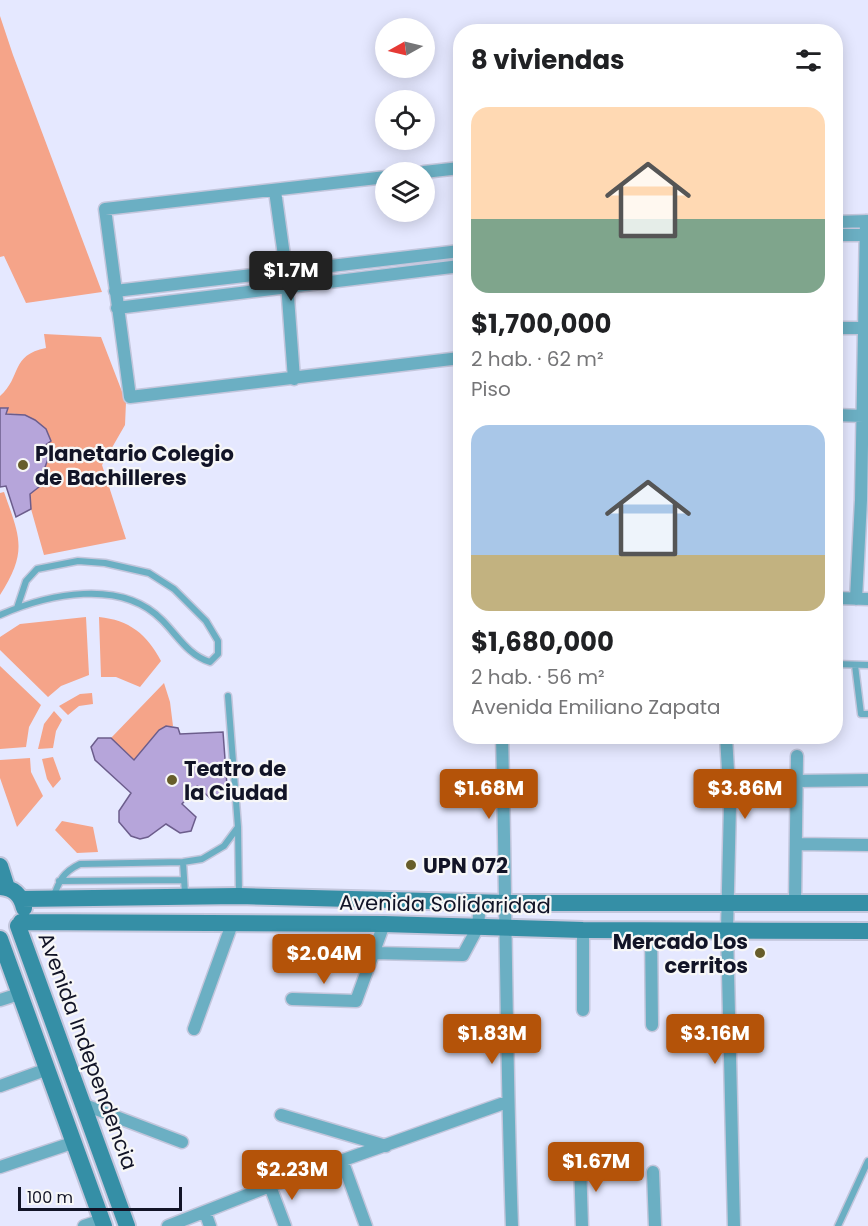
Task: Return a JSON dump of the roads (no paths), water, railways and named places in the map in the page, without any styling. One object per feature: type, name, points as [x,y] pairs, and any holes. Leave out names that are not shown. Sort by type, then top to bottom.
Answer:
[{"type":"main road","points":[[0,866],[3,887],[21,899],[24,906],[20,924],[12,930],[0,933]]},
{"type":"main road","name":"Avenida Solidaridad","points":[[21,899],[184,888],[239,896],[507,903],[868,903]]},
{"type":"main road","points":[[263,896],[264,924]]},
{"type":"main road","name":"Avenida Solidaridad","points":[[20,924],[384,924],[583,930],[868,931]]},
{"type":"main road","name":"Avenida Independencia","points":[[20,924],[128,1226]]},
{"type":"main road","points":[[0,939],[45,1070],[103,1223]]},
{"type":"main road","points":[[88,1186],[110,1177]]},
{"type":"street","points":[[435,171],[453,169]]},
{"type":"street","points":[[375,178],[105,209],[130,397],[453,359]]},
{"type":"street","points":[[275,191],[288,287],[294,379]]},
{"type":"street","points":[[843,222],[867,221],[863,328],[862,599],[843,598]]},
{"type":"street","points":[[843,235],[866,235]]},
{"type":"street","points":[[115,291],[453,251]]},
{"type":"street","points":[[117,308],[453,267]]},
{"type":"street","points":[[843,328],[863,328]]},
{"type":"street","points":[[843,415],[862,416]]},
{"type":"street","points":[[502,744],[507,903],[507,1102],[512,1226]]},
{"type":"street","points":[[726,744],[730,805],[727,930],[734,1226]]},
{"type":"street","points":[[795,902],[797,756]]},
{"type":"street","points":[[798,781],[868,780]]},
{"type":"street","points":[[797,844],[868,845]]},
{"type":"street","points":[[374,953],[463,955],[478,927],[480,902]]},
{"type":"street","points":[[194,1029],[232,924]]},
{"type":"street","points":[[292,999],[356,1001],[384,924]]},
{"type":"street","points":[[583,930],[583,1010]]},
{"type":"street","points":[[651,930],[652,1025]]},
{"type":"street","points":[[0,999],[19,994]]},
{"type":"street","points":[[0,1086],[45,1070]]},
{"type":"street","points":[[168,1226],[270,1186],[507,1102]]},
{"type":"street","points":[[85,1105],[182,1142]]},
{"type":"street","points":[[281,1115],[386,1146]]},
{"type":"street","points":[[0,1167],[72,1143]]},
{"type":"street","points":[[342,1160],[366,1226]]},
{"type":"street","points":[[580,1162],[582,1226]]},
{"type":"street","points":[[653,1172],[655,1226]]},
{"type":"street","points":[[270,1186],[285,1226]]},
{"type":"street","points":[[204,1212],[210,1226]]},
{"type":"street","points":[[84,1226],[103,1223]]},
{"type":"lane","points":[[0,615],[58,597],[98,593],[138,603],[161,618],[198,658],[210,662],[218,654],[218,642],[206,621],[174,589],[149,573],[105,563],[78,561],[37,569],[26,581],[17,608]]},
{"type":"lane","points":[[843,664],[868,665]]},
{"type":"lane","points":[[855,665],[861,714],[868,714]]},
{"type":"lane","points":[[228,696],[238,827],[239,896]]},
{"type":"lane","points":[[53,898],[59,881],[67,870],[80,864],[183,862],[202,859],[215,854],[224,846],[238,827]]},
{"type":"lane","points":[[59,881],[184,888],[183,862]]},
{"type":"lane","points":[[838,1226],[868,1161]]},
{"type":"place","name":"Planetario Colegio de Bachilleres","points":[[23,465]]},
{"type":"place","name":"Teatro de la Ciudad","points":[[172,780]]},
{"type":"place","name":"UPN 072","points":[[411,865]]},
{"type":"place","name":"Mercado Los cerritos","points":[[760,953]]}]
